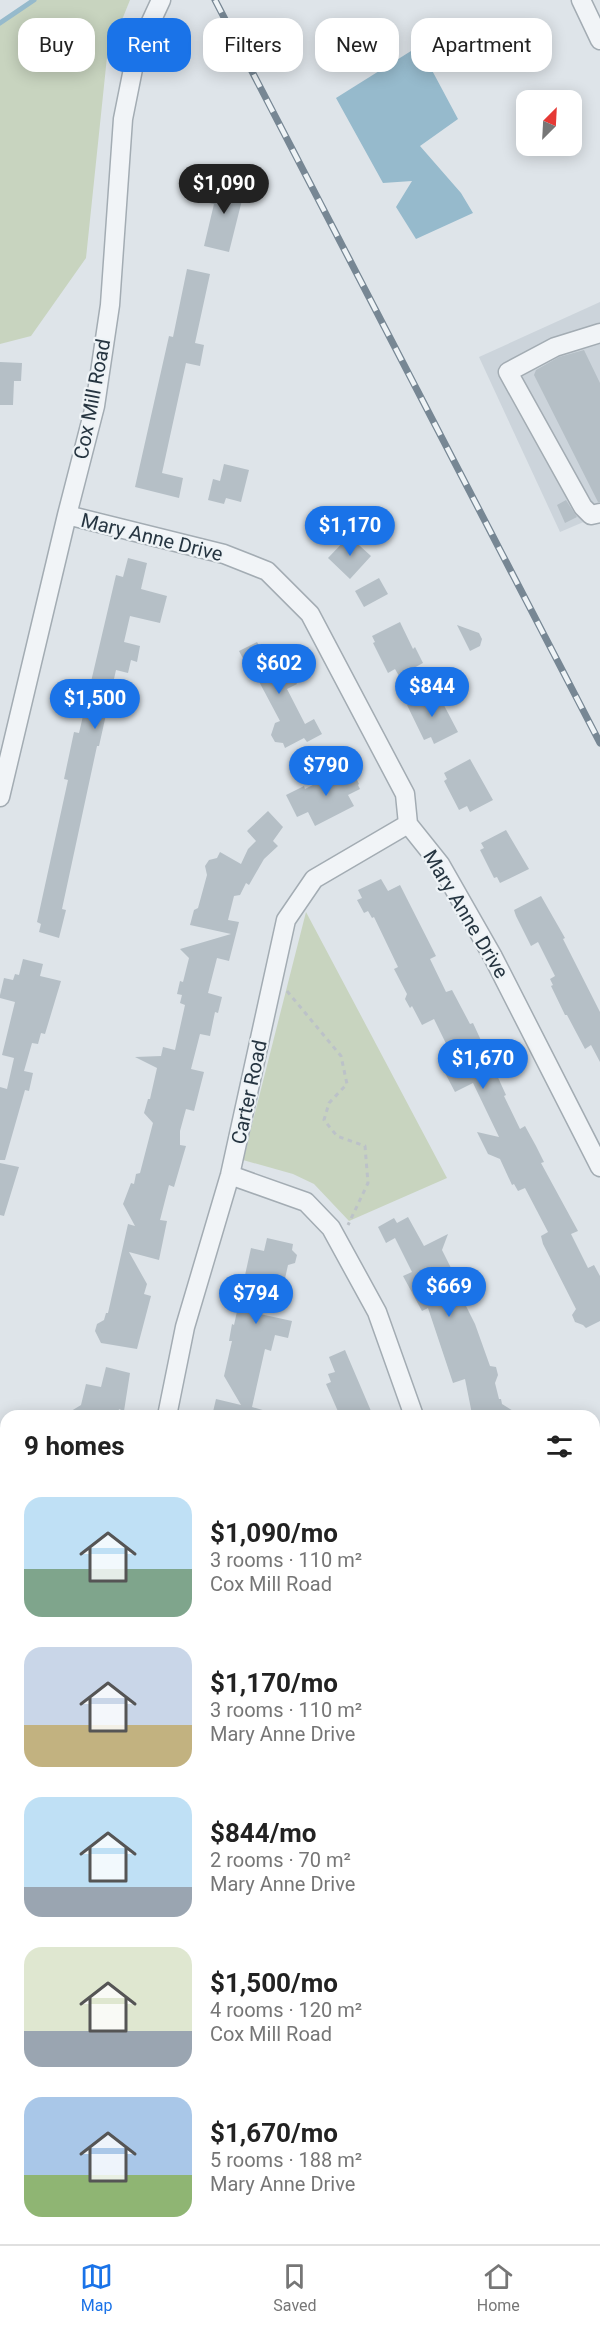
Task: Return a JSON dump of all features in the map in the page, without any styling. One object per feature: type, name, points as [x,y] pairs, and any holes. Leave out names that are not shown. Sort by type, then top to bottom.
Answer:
[{"type":"street","name":"Cox Mill Road","points":[[0,797],[5,752],[95,406],[110,305],[123,118],[136,54],[161,0]]},
{"type":"street","points":[[581,0],[600,40]]},
{"type":"street","points":[[600,333],[555,347],[508,372],[583,507],[591,515],[600,513]]},
{"type":"street","name":"Mary Anne Drive","points":[[67,515],[224,554],[267,571],[310,614],[405,794],[408,824],[440,864],[493,957],[600,1167]]},
{"type":"street","name":"Carter Road","points":[[167,1410],[185,1327],[230,1175],[286,920],[314,879],[408,824]]},
{"type":"street","points":[[230,1175],[306,1202],[331,1228],[377,1312],[412,1410]]},
{"type":"path","points":[[274,977],[312,1019],[341,1056],[347,1084],[329,1103],[324,1120],[338,1136],[365,1146],[368,1183],[339,1242]]},
{"type":"shaded area","points":[[600,302],[600,515],[560,532],[479,357]]},
{"type":"green space","points":[[33,0],[130,0],[123,18],[107,18],[107,57],[86,258],[31,336],[0,344],[0,22]]},
{"type":"green space","points":[[306,912],[447,1178],[349,1221],[314,1184],[293,1174],[243,1160]]},
{"type":"water","points":[[411,51],[411,72],[433,72],[458,119],[420,146],[461,193],[473,213],[416,239],[396,207],[412,181],[383,183],[336,98],[378,72],[399,72],[399,59]]},
{"type":"building","points":[[215,180],[245,188],[229,252],[204,246],[214,204],[209,203]]},
{"type":"building","points":[[187,269],[210,274],[195,343],[204,345],[200,366],[186,363],[162,473],[183,478],[179,498],[135,487],[169,336],[173,337]]},
{"type":"building","points":[[584,350],[600,383],[600,502],[534,375],[536,370],[559,357]]},
{"type":"building","points":[[0,362],[22,363],[21,381],[14,381],[13,405],[0,405]]},
{"type":"building","points":[[224,464],[249,470],[241,502],[226,498],[224,504],[208,500],[213,479],[220,481]]},
{"type":"building","points":[[566,500],[577,517],[565,523],[557,505]]},
{"type":"building","points":[[349,536],[371,556],[350,579],[328,558]]},
{"type":"building","points":[[128,558],[147,563],[141,589],[167,596],[160,623],[130,616],[124,642],[140,646],[137,662],[131,660],[128,673],[116,670],[62,909],[66,910],[59,938],[39,932],[41,924],[37,922],[68,780],[64,779],[74,732],[79,733],[116,575],[123,577]]},
{"type":"building","points":[[379,578],[388,594],[364,607],[355,591]]},
{"type":"building","points":[[400,622],[413,649],[415,647],[423,663],[399,676],[395,669],[388,673],[373,643],[375,642],[372,636]]},
{"type":"building","points":[[457,625],[479,633],[482,639],[480,646],[470,651]]},
{"type":"building","points":[[257,642],[265,655],[279,648],[297,684],[287,689],[305,724],[314,719],[322,734],[307,742],[304,738],[285,748],[283,743],[275,742],[271,735],[275,723],[280,721],[255,674],[252,676],[239,651]]},
{"type":"building","points":[[436,690],[458,732],[434,744],[431,737],[424,740],[407,705]]},
{"type":"building","points":[[470,759],[493,800],[470,812],[467,806],[459,810],[444,781],[447,779],[444,773]]},
{"type":"building","points":[[350,766],[360,789],[348,795],[354,806],[315,826],[308,812],[297,817],[286,795],[304,786],[305,789]]},
{"type":"building","points":[[268,811],[283,827],[273,841],[278,846],[264,859],[249,885],[246,883],[240,895],[234,896],[228,920],[239,922],[229,961],[217,958],[208,993],[222,997],[218,1013],[215,1012],[210,1036],[200,1034],[191,1069],[204,1072],[194,1111],[186,1109],[180,1131],[180,1145],[186,1146],[174,1187],[169,1185],[160,1220],[167,1221],[159,1260],[129,1252],[147,1284],[144,1294],[151,1296],[137,1349],[101,1343],[95,1331],[97,1324],[104,1320],[108,1313],[128,1224],[135,1226],[123,1204],[131,1183],[134,1184],[136,1174],[140,1173],[153,1123],[144,1113],[148,1099],[150,1099],[157,1068],[135,1057],[161,1056],[163,1047],[175,1050],[185,1005],[180,1003],[182,995],[177,994],[180,981],[183,982],[189,958],[180,949],[231,934],[190,925],[194,910],[198,908],[207,875],[205,866],[209,860],[217,858],[220,852],[241,864],[248,849],[256,841],[247,831]]},
{"type":"building","points":[[506,830],[529,869],[500,883],[497,877],[494,878],[480,850],[484,848],[481,843]]},
{"type":"building","points":[[381,879],[388,891],[400,885],[436,956],[430,959],[446,992],[452,990],[470,1024],[473,1023],[520,1129],[525,1126],[544,1162],[541,1163],[578,1231],[571,1234],[588,1268],[594,1265],[600,1276],[600,1321],[586,1328],[575,1322],[572,1315],[576,1309],[543,1244],[541,1236],[548,1232],[525,1188],[518,1191],[514,1184],[512,1185],[500,1159],[488,1154],[477,1132],[499,1137],[473,1083],[455,1092],[445,1073],[456,1068],[453,1063],[455,1062],[434,1019],[422,1025],[412,1006],[410,1008],[405,999],[407,994],[394,969],[398,967],[374,917],[372,918],[368,911],[364,913],[357,900],[362,898],[358,890]]},
{"type":"building","points":[[541,896],[565,938],[563,939],[600,1012],[600,1062],[591,1045],[585,1049],[565,1015],[551,986],[553,985],[550,979],[555,976],[538,942],[531,946],[516,916],[514,910]]},
{"type":"building","points":[[23,959],[43,964],[40,976],[61,981],[45,1034],[41,1033],[38,1044],[32,1043],[24,1071],[33,1073],[29,1091],[25,1090],[5,1160],[0,1160],[0,1087],[7,1089],[14,1058],[2,1055],[15,1002],[0,998],[0,995],[4,978],[13,980],[15,974],[19,975]]},
{"type":"building","points":[[0,1163],[19,1167],[4,1216],[0,1215]]},
{"type":"building","points":[[408,1217],[424,1246],[448,1234],[442,1250],[452,1270],[431,1281],[465,1289],[468,1296],[466,1306],[490,1366],[496,1367],[498,1375],[495,1383],[499,1399],[512,1410],[471,1410],[465,1379],[453,1383],[428,1308],[422,1311],[403,1276],[412,1272],[395,1238],[386,1243],[378,1227],[394,1218],[397,1223]]},
{"type":"building","points":[[267,1238],[293,1244],[292,1250],[297,1255],[295,1263],[288,1265],[284,1283],[283,1289],[288,1296],[260,1314],[292,1321],[288,1338],[275,1335],[271,1351],[265,1349],[252,1407],[262,1410],[213,1410],[216,1399],[241,1405],[224,1376],[232,1341],[229,1341],[251,1248],[264,1251]]},
{"type":"building","points":[[345,1350],[371,1410],[337,1410],[326,1384],[331,1382],[328,1374],[335,1372],[329,1357]]},
{"type":"building","points":[[106,1367],[130,1373],[124,1410],[73,1410],[81,1405],[86,1384],[101,1387]]},
{"type":"waterway","points":[[0,23],[34,0]]},
{"type":"railway","points":[[215,0],[600,743]]}]
